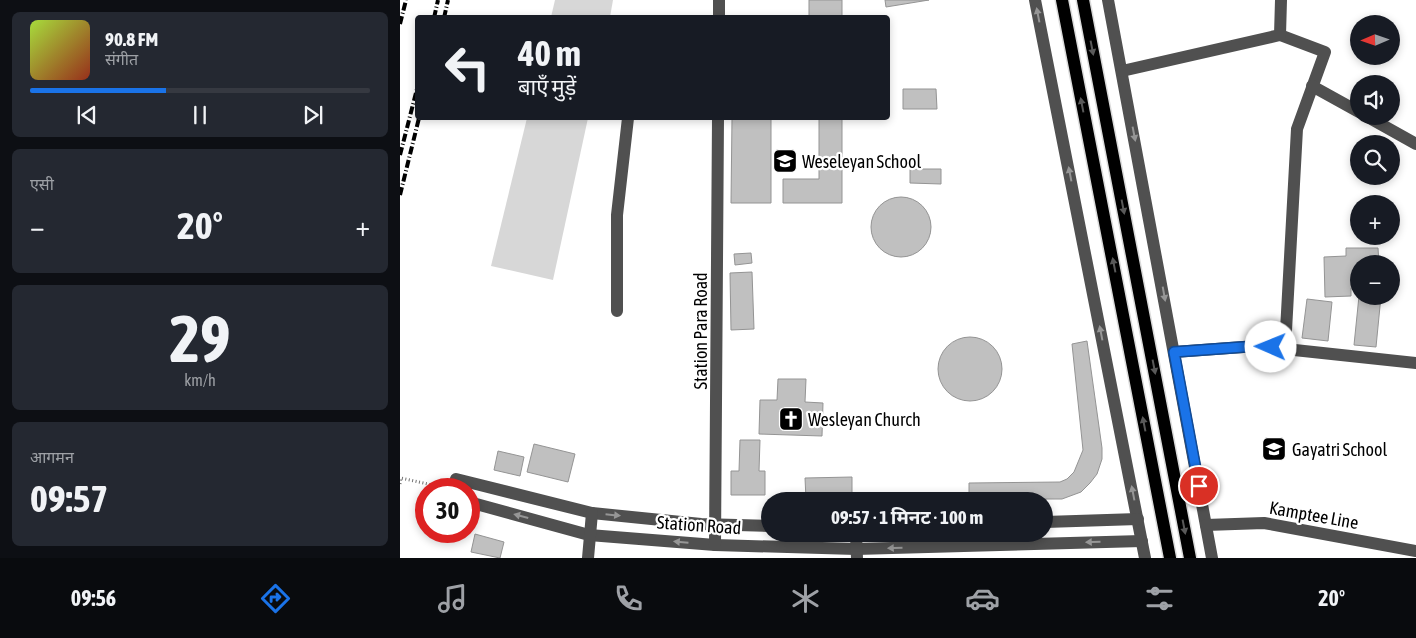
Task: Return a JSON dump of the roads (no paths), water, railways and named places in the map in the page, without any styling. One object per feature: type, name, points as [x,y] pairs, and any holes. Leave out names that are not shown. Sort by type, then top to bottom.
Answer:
[{"type":"main road","points":[[1062,0],[1170,558]]},
{"type":"main road","points":[[1083,0],[1190,558]]},
{"type":"street","points":[[719,0],[719,15]]},
{"type":"street","points":[[1035,0],[1145,558]]},
{"type":"street","points":[[1108,0],[1212,558]]},
{"type":"street","points":[[1280,0],[1280,35]]},
{"type":"street","points":[[1122,70],[1280,35],[1324,52],[1297,129],[1285,349]]},
{"type":"street","points":[[1312,86],[1350,107]]},
{"type":"street","points":[[617,311],[616,214],[628,120]]},
{"type":"street","name":"Station Para Road","points":[[715,545],[718,120]]},
{"type":"street","points":[[1382,125],[1416,144]]},
{"type":"street","points":[[1174,352],[1257,346],[1416,363]]},
{"type":"street","name":"Station Road","points":[[480,485],[592,513],[715,525],[761,526]]},
{"type":"street","name":"Station Road","points":[[480,505],[589,535],[856,554],[1142,541]]},
{"type":"street","points":[[588,558],[592,513]]},
{"type":"street","points":[[1053,522],[1138,519]]},
{"type":"street","name":"Kamptee Line","points":[[1206,525],[1264,523],[1416,551]]},
{"type":"railway","points":[[400,24],[406,0]]},
{"type":"railway","points":[[435,15],[438,0]]},
{"type":"railway","points":[[445,15],[448,0]]},
{"type":"railway","points":[[400,155],[415,97]]},
{"type":"railway","points":[[400,195],[419,120]]},
{"type":"place","name":"Weseleyan School","points":[[785,161]]},
{"type":"place","name":"Wesleyan Church","points":[[791,419]]},
{"type":"place","name":"Gayatri School","points":[[1274,449]]}]
